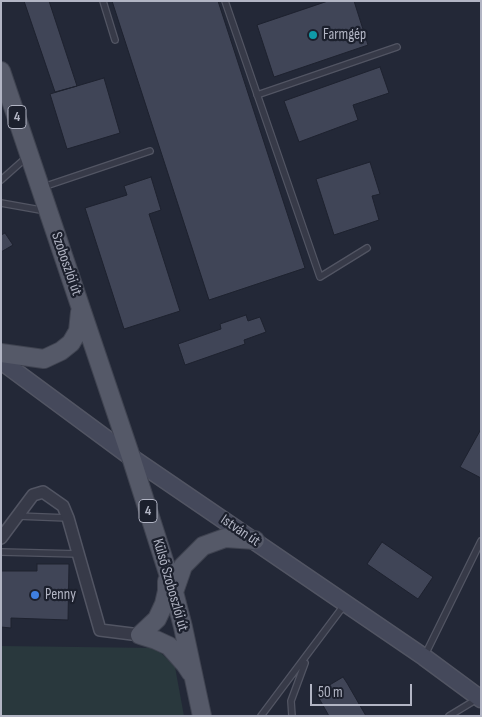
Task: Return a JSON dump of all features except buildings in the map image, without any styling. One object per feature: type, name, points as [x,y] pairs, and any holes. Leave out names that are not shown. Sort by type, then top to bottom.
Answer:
[{"type":"main road","name":"Szoboszlói út","points":[[2,77],[132,457]]},
{"type":"main road","points":[[1,353],[44,359],[61,351],[71,343],[78,331],[80,304]]},
{"type":"main road","name":"Külső Szoboszlói út","points":[[132,457],[174,592],[202,716]]},
{"type":"main road","points":[[174,592],[183,566],[203,546],[225,538],[254,540]]},
{"type":"main road","points":[[165,566],[167,591],[164,604],[157,619],[140,635],[170,646],[195,680]]},
{"type":"street","name":"István út","points":[[1,361],[132,457],[424,657],[480,698]]},
{"type":"street","points":[[1,538],[33,495],[43,492],[63,506],[68,518],[100,630],[140,635]]},
{"type":"lane","points":[[103,1],[115,40]]},
{"type":"lane","points":[[225,1],[320,277],[367,248]]},
{"type":"lane","points":[[257,95],[397,47]]},
{"type":"lane","points":[[41,188],[150,151]]},
{"type":"lane","points":[[1,180],[30,155]]},
{"type":"lane","points":[[1,203],[48,211]]},
{"type":"lane","points":[[17,516],[68,518]]},
{"type":"lane","points":[[424,657],[481,541]]},
{"type":"lane","points":[[1,552],[79,554]]},
{"type":"lane","points":[[261,716],[346,604]]},
{"type":"lane","points":[[292,716],[291,701],[301,670],[312,650]]},
{"type":"lane","points":[[449,716],[480,698]]},
{"type":"shaded area","points":[[1,646],[156,648],[175,667],[184,716],[1,716]]},
{"type":"place","name":"Farmgép","points":[[313,35]]},
{"type":"place","name":"Penny","points":[[35,595]]}]
